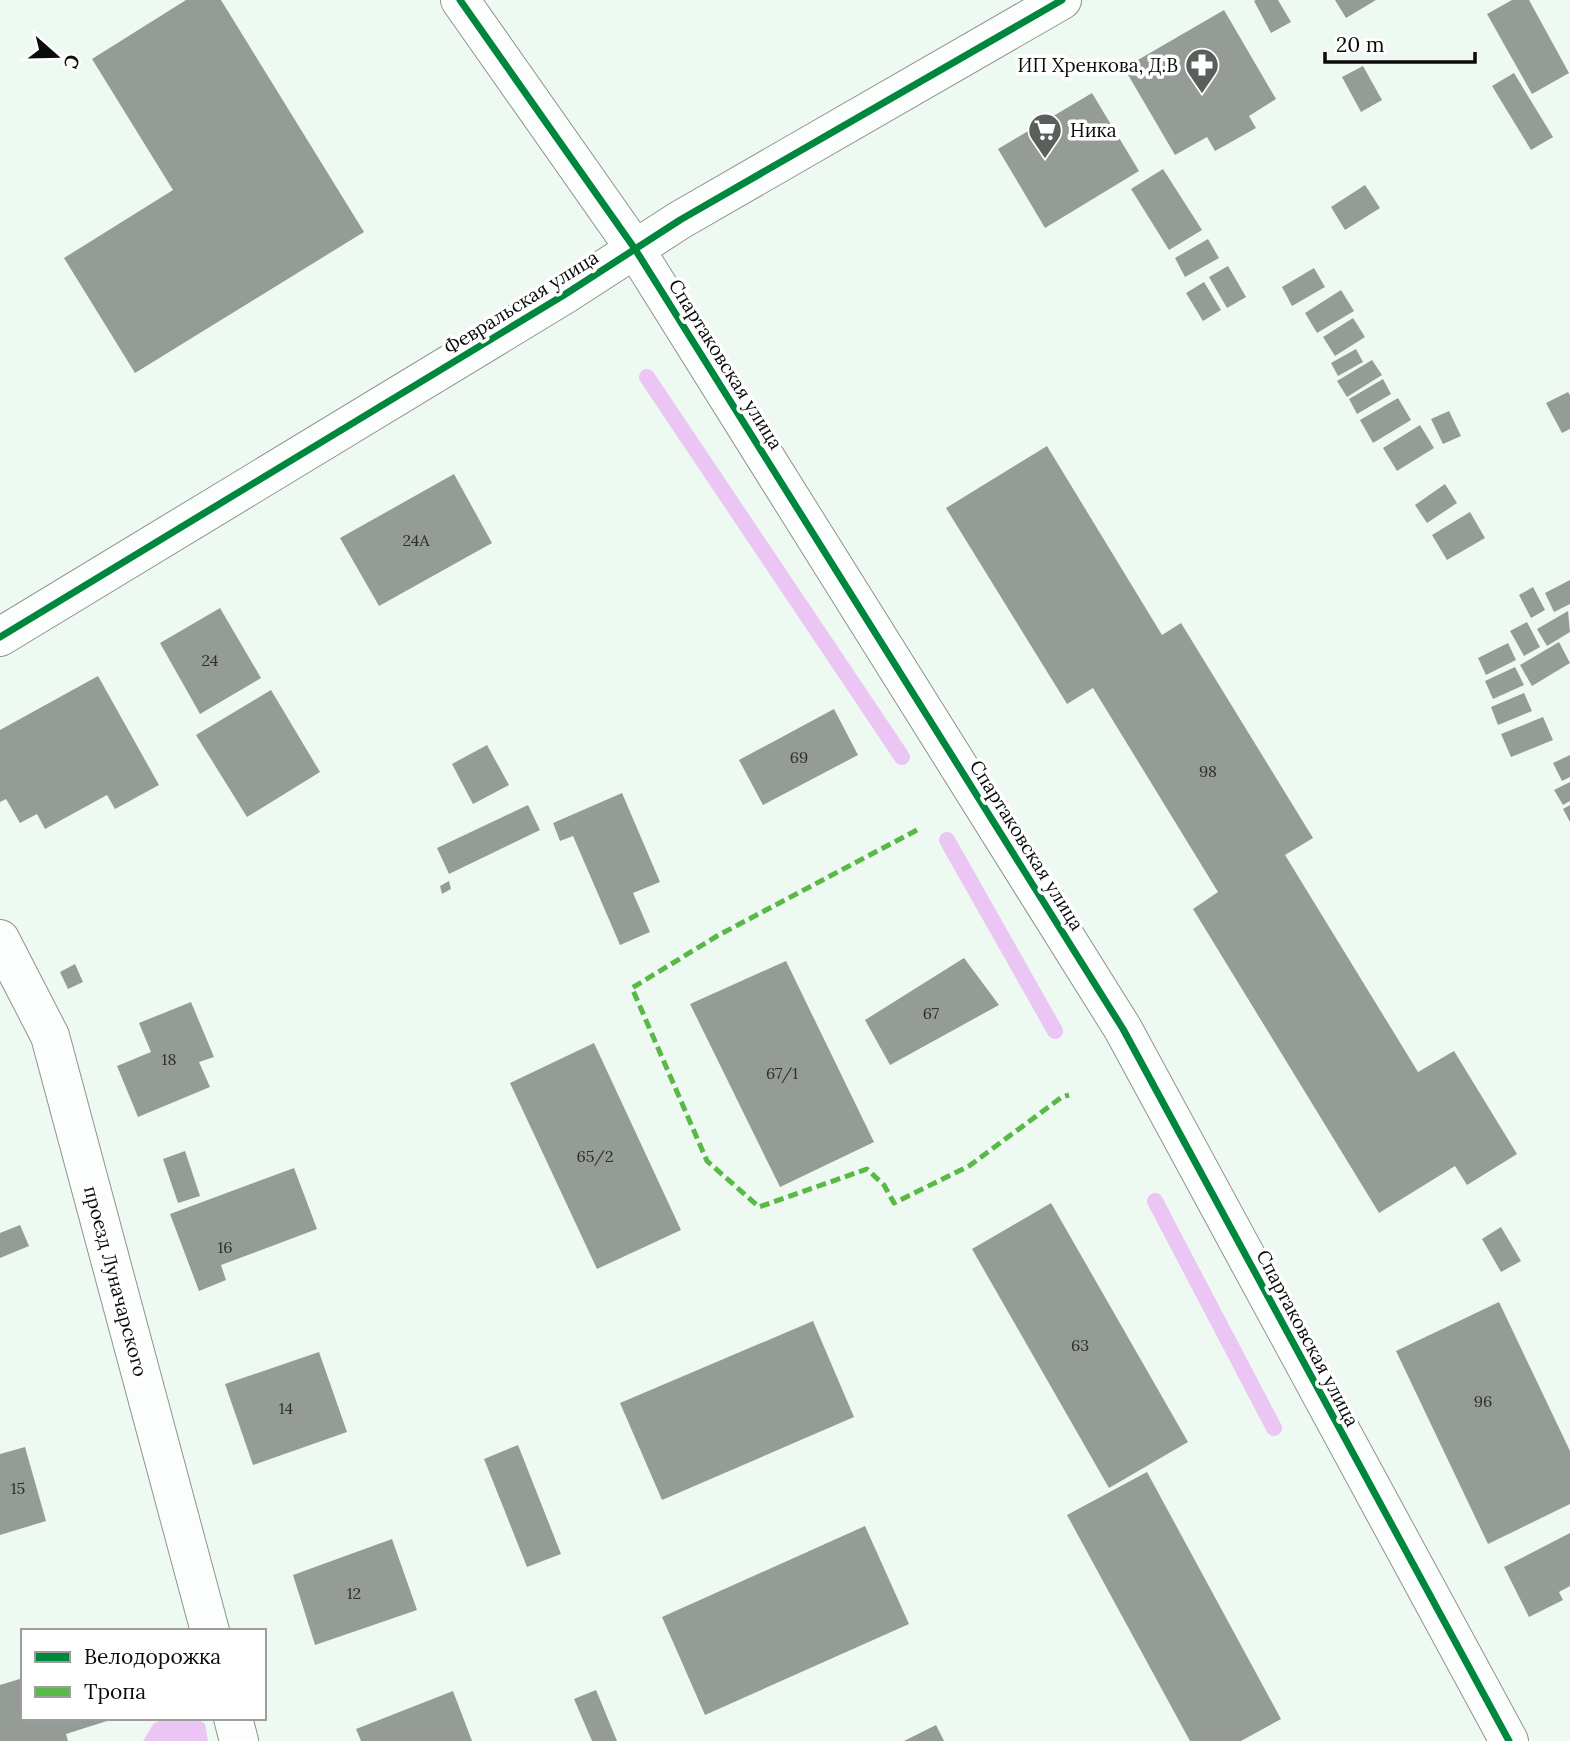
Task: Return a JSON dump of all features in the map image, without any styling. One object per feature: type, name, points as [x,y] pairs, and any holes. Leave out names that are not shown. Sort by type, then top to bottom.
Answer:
[{"type":"street","name":"Спартаковская улица","points":[[460,0],[635,249],[1123,1029],[1509,1741]]},
{"type":"street","name":"Февральская улица","points":[[0,637],[564,295],[680,220],[1062,0]]},
{"type":"street","name":"проезд Луначарского","points":[[0,939],[50,1036],[209,1629]]},
{"type":"street","points":[[234,1720],[239,1741]]},
{"type":"shaded area","points":[[162,1720],[199,1720],[205,1724],[208,1741],[143,1741],[154,1723]]},
{"type":"building","points":[[186,0],[221,0],[364,232],[135,373],[64,258],[173,190],[92,59]]},
{"type":"building","points":[[1278,0],[1291,22],[1271,33],[1254,1]]},
{"type":"building","points":[[1335,0],[1376,0],[1346,18]]},
{"type":"building","points":[[1512,0],[1529,0],[1569,73],[1532,94],[1487,14]]},
{"type":"building","points":[[1224,10],[1276,99],[1249,116],[1256,128],[1215,151],[1207,137],[1175,155],[1124,68]]},
{"type":"building","points":[[1363,66],[1382,100],[1361,112],[1342,77]]},
{"type":"building","points":[[1514,73],[1553,137],[1531,150],[1492,86]]},
{"type":"building","points":[[1092,93],[1139,171],[1045,228],[998,149]]},
{"type":"building","points":[[1163,169],[1202,230],[1169,250],[1131,189]]},
{"type":"building","points":[[1365,185],[1380,208],[1345,230],[1331,207]]},
{"type":"building","points":[[1208,239],[1219,258],[1185,277],[1175,258]]},
{"type":"building","points":[[1228,266],[1246,297],[1227,308],[1209,277]]},
{"type":"building","points":[[1314,268],[1325,287],[1292,306],[1282,287]]},
{"type":"building","points":[[1204,282],[1221,310],[1203,321],[1186,293]]},
{"type":"building","points":[[1341,290],[1354,311],[1317,333],[1305,313]]},
{"type":"building","points":[[1353,318],[1365,337],[1335,356],[1323,337]]},
{"type":"building","points":[[1356,349],[1363,362],[1338,376],[1331,363]]},
{"type":"building","points":[[1372,360],[1382,375],[1347,397],[1337,381]]},
{"type":"building","points":[[1383,379],[1391,394],[1357,414],[1349,399]]},
{"type":"building","points":[[1568,392],[1570,429],[1562,433],[1546,403]]},
{"type":"building","points":[[1398,398],[1411,420],[1373,443],[1360,420]]},
{"type":"building","points":[[1449,411],[1461,436],[1443,444],[1431,419]]},
{"type":"building","points":[[1420,425],[1434,448],[1397,471],[1383,448]]},
{"type":"building","points":[[1047,446],[1162,635],[1181,623],[1313,838],[1285,855],[1418,1072],[1454,1051],[1517,1154],[1467,1185],[1455,1166],[1379,1213],[1193,909],[1218,892],[1093,688],[1067,704],[946,508]]},
{"type":"building","points":[[454,474],[492,543],[379,606],[340,538]]},
{"type":"building","points":[[1445,484],[1457,503],[1427,523],[1415,505]]},
{"type":"building","points":[[1470,512],[1485,538],[1447,560],[1432,535]]},
{"type":"building","points":[[1570,580],[1570,604],[1554,612],[1545,593]]},
{"type":"building","points":[[1533,587],[1545,610],[1531,618],[1519,595]]},
{"type":"building","points":[[220,608],[261,678],[200,714],[160,643]]},
{"type":"building","points":[[1568,611],[1570,632],[1547,646],[1537,629]]},
{"type":"building","points":[[1527,622],[1540,647],[1524,656],[1510,631]]},
{"type":"building","points":[[1559,642],[1570,663],[1532,686],[1520,665]]},
{"type":"building","points":[[1508,643],[1516,660],[1486,675],[1478,658]]},
{"type":"building","points":[[1515,667],[1524,685],[1493,699],[1485,681]]},
{"type":"building","points":[[98,676],[159,785],[115,809],[107,795],[45,829],[37,814],[20,823],[6,799],[0,802],[0,730]]},
{"type":"building","points":[[271,690],[320,772],[247,817],[196,735]]},
{"type":"building","points":[[1524,693],[1532,711],[1498,725],[1491,707]]},
{"type":"building","points":[[834,709],[858,755],[763,805],[739,760]]},
{"type":"building","points":[[1543,717],[1553,740],[1511,757],[1501,734]]},
{"type":"building","points":[[487,745],[509,785],[473,804],[452,764]]},
{"type":"building","points":[[1570,755],[1570,777],[1562,781],[1553,763]]},
{"type":"building","points":[[1570,782],[1570,801],[1563,805],[1554,790]]},
{"type":"building","points":[[622,793],[660,882],[633,893],[650,932],[620,945],[573,836],[560,841],[553,823]]},
{"type":"building","points":[[528,805],[540,830],[449,874],[437,848]]},
{"type":"building","points":[[1570,805],[1570,822],[1563,809]]},
{"type":"building","points":[[449,881],[451,889],[442,894],[440,886]]},
{"type":"building","points":[[964,958],[999,1005],[890,1065],[865,1020]]},
{"type":"building","points":[[786,961],[874,1142],[780,1187],[690,1004]]},
{"type":"building","points":[[75,964],[83,982],[68,989],[60,972]]},
{"type":"building","points":[[191,1002],[214,1057],[199,1062],[210,1087],[138,1117],[117,1066],[151,1052],[139,1023]]},
{"type":"building","points":[[594,1043],[681,1230],[597,1269],[510,1083]]},
{"type":"building","points":[[185,1151],[200,1196],[178,1203],[163,1159]]},
{"type":"building","points":[[294,1168],[317,1229],[221,1265],[226,1280],[199,1291],[170,1214]]},
{"type":"building","points":[[1051,1203],[1188,1442],[1109,1488],[972,1249]]},
{"type":"building","points":[[20,1225],[29,1246],[0,1258],[0,1233]]},
{"type":"building","points":[[1501,1227],[1521,1261],[1501,1272],[1482,1239]]},
{"type":"building","points":[[1499,1302],[1570,1451],[1570,1504],[1488,1544],[1396,1351]]},
{"type":"building","points":[[813,1321],[854,1417],[662,1500],[620,1403]]},
{"type":"building","points":[[319,1352],[347,1432],[253,1465],[225,1384]]},
{"type":"building","points":[[518,1445],[561,1554],[527,1567],[484,1459]]},
{"type":"building","points":[[25,1447],[46,1521],[0,1535],[0,1454]]},
{"type":"building","points":[[1147,1472],[1281,1719],[1241,1741],[1190,1741],[1067,1515]]},
{"type":"building","points":[[865,1526],[909,1624],[705,1715],[662,1617]]},
{"type":"building","points":[[1570,1533],[1570,1586],[1559,1592],[1563,1600],[1529,1617],[1504,1567]]},
{"type":"building","points":[[392,1539],[417,1610],[315,1645],[293,1575]]},
{"type":"building","points":[[21,1679],[21,1720],[107,1721],[66,1734],[68,1741],[0,1741],[0,1685]]},
{"type":"building","points":[[596,1690],[617,1741],[592,1741],[574,1699]]},
{"type":"building","points":[[453,1691],[472,1741],[361,1741],[356,1729]]},
{"type":"building","points":[[936,1725],[944,1741],[904,1741]]},
{"type":"waterway","points":[[647,377],[902,757]]},
{"type":"waterway","points":[[947,840],[1055,1031]]},
{"type":"waterway","points":[[1155,1201],[1274,1428]]},
{"type":"marked path","points":[[917,830],[717,936],[632,988],[707,1161],[759,1207],[867,1169],[884,1185],[894,1203],[969,1166],[1062,1097],[1069,1095]]},
{"type":"cycle path","points":[[460,0],[635,249],[1123,1029],[1509,1741]]},
{"type":"cycle path","points":[[0,637],[564,295],[680,220],[1062,0]]},
{"type":"place","name":"ИП Хренкова, Д.В","points":[[1202,95]]},
{"type":"place","name":"Ника","points":[[1045,160]]}]
